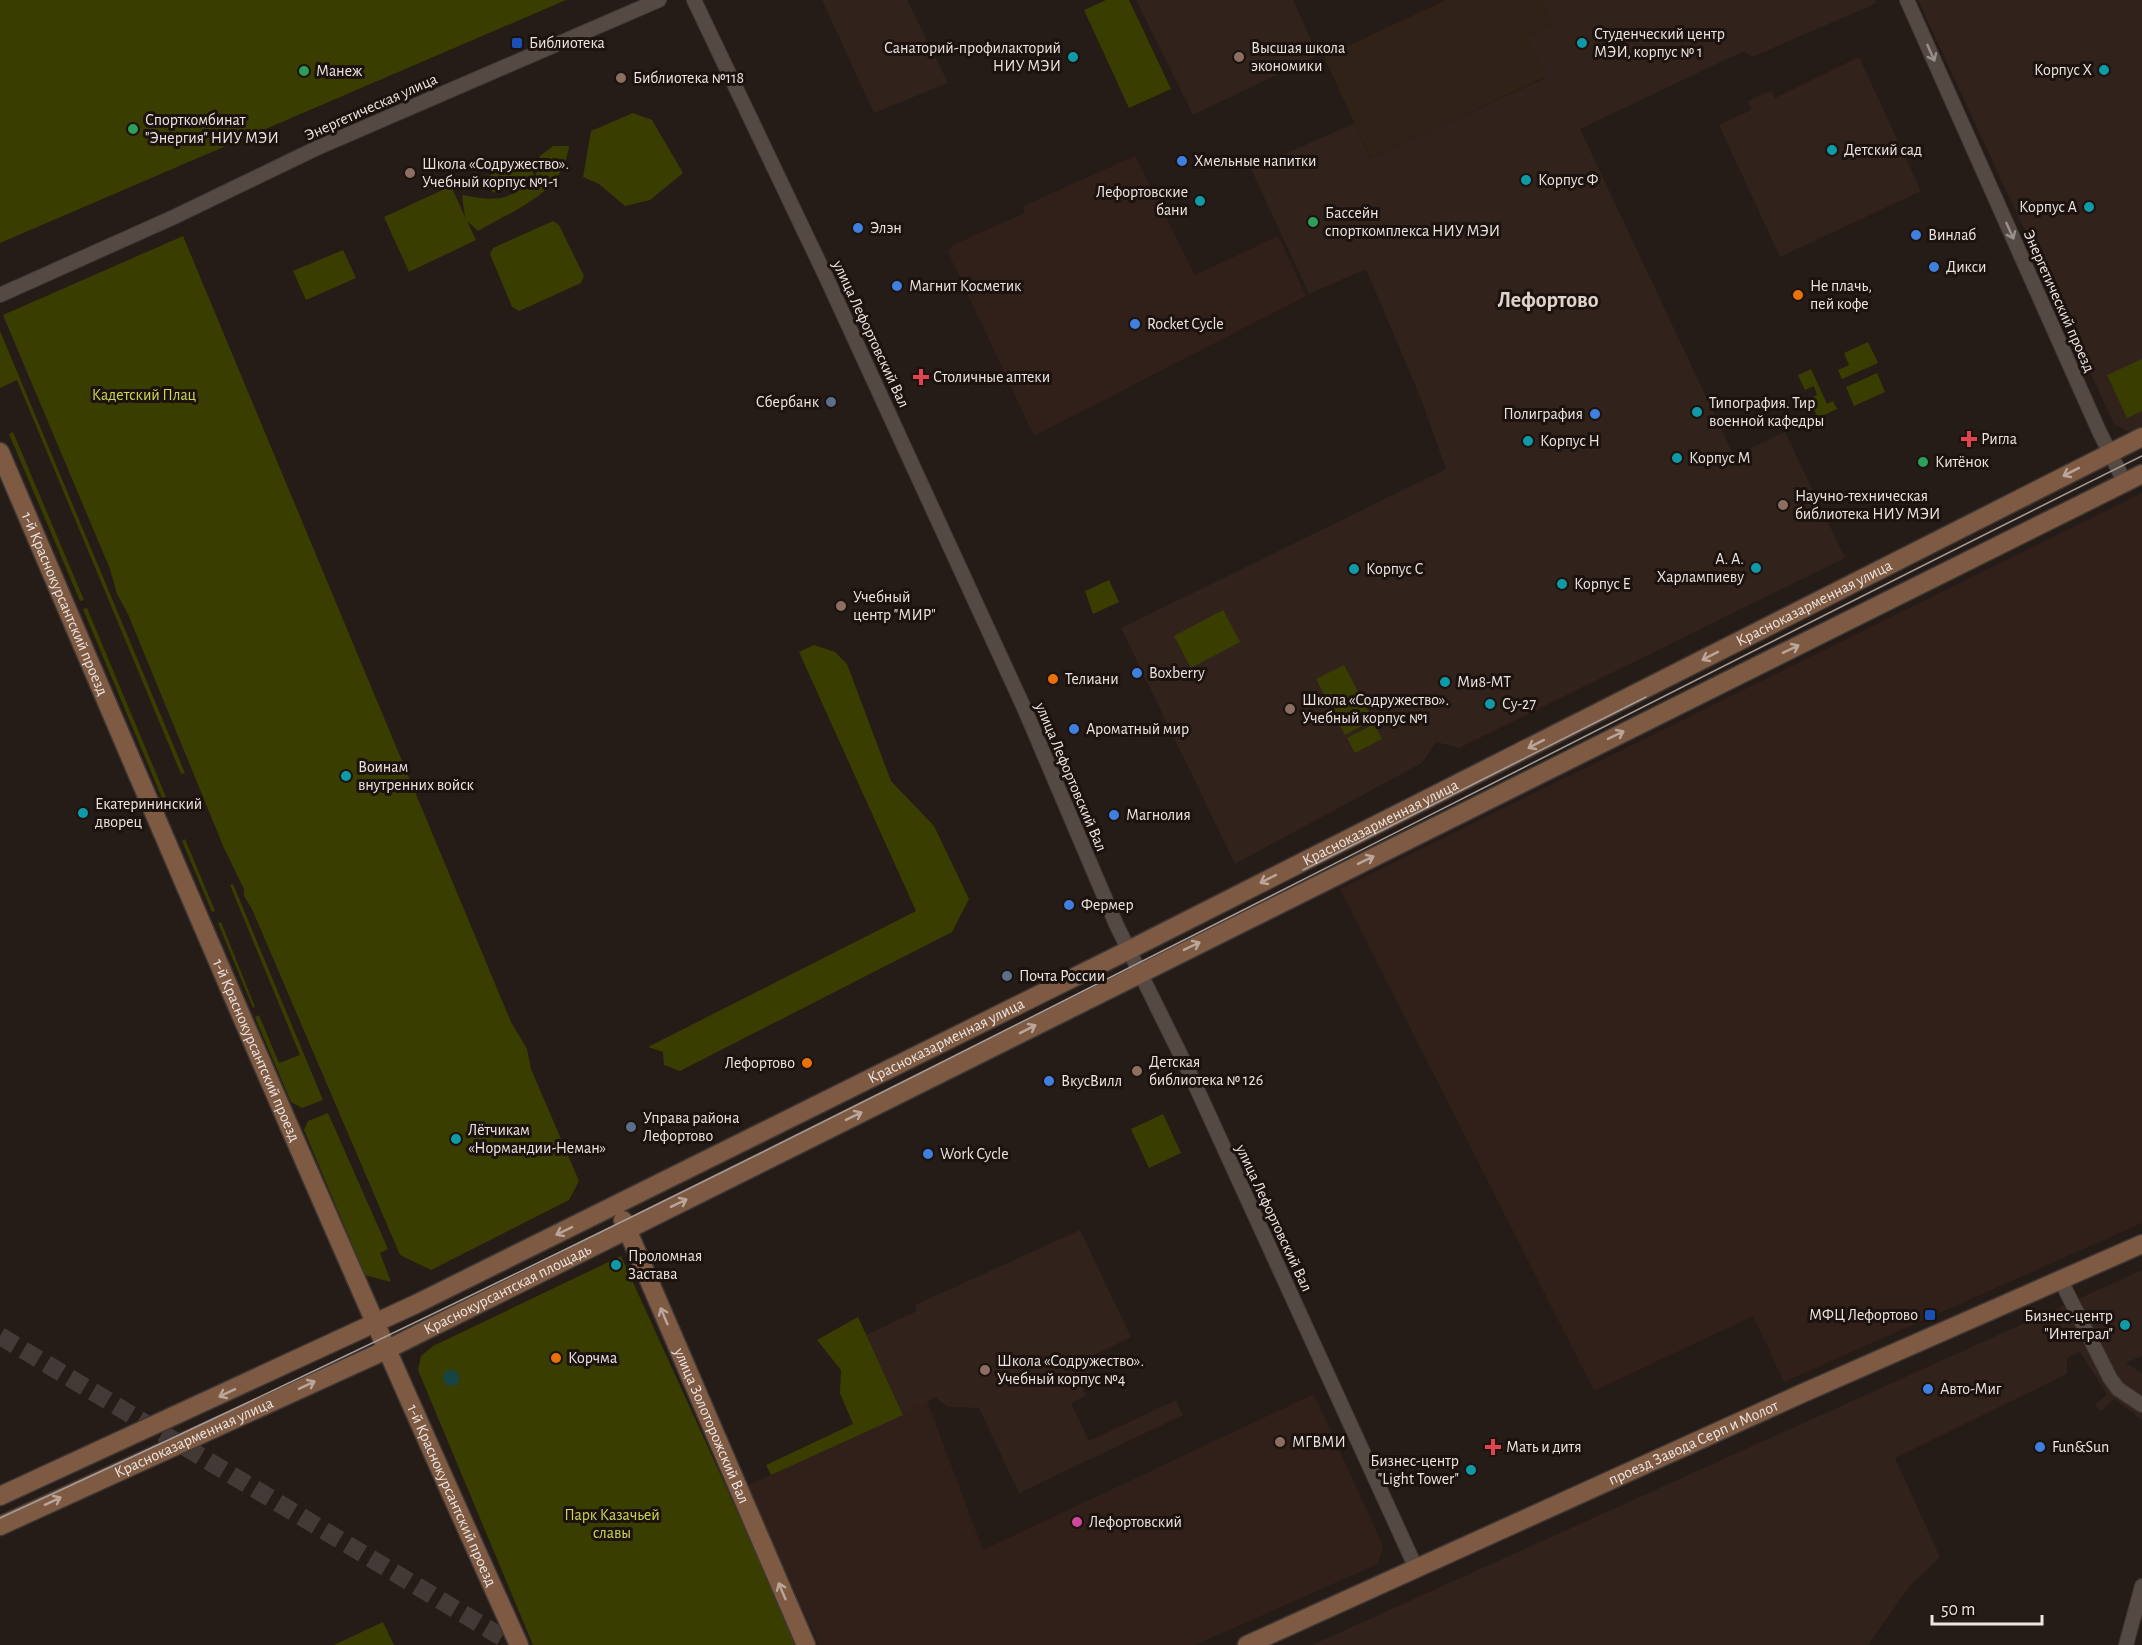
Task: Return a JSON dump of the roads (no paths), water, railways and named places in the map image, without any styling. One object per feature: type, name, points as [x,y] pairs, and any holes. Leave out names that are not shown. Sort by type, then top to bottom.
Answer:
[{"type":"main road","name":"Красноказарменная улица","points":[[616,1205],[1129,950],[2142,437]]},
{"type":"main road","name":"1-й Краснокурсантский проезд","points":[[0,452],[73,628],[154,809],[386,1350],[519,1645]]},
{"type":"main road","name":"Красноказарменная улица","points":[[627,1229],[2142,474]]},
{"type":"main road","name":"Краснокурсантская площадь","points":[[374,1322],[616,1205]]},
{"type":"main road","name":"улица Золоторожский Вал","points":[[616,1205],[806,1645]]},
{"type":"main road","name":"Краснокурсантская площадь","points":[[386,1350],[627,1229]]},
{"type":"main road","name":"проезд Завода Серп и Молот","points":[[1247,1645],[1811,1389],[2142,1244]]},
{"type":"main road","name":"Красноказарменная улица","points":[[0,1496],[374,1322]]},
{"type":"main road","name":"Красноказарменная улица","points":[[0,1526],[386,1350]]},
{"type":"street","name":"Энергетическая улица","points":[[0,295],[174,217],[317,148],[659,0]]},
{"type":"street","name":"улица Лефортовский Вал","points":[[694,0],[807,236],[998,651],[1139,972],[1192,1078],[1416,1568]]},
{"type":"street","name":"Энергетический проезд","points":[[1907,0],[2124,483]]},
{"type":"street","points":[[2061,1281],[2110,1378],[2118,1389],[2142,1405]]},
{"type":"street","points":[[2126,1645],[2142,1586]]},
{"type":"water","points":[[451,1370],[459,1378],[451,1386],[443,1378]]},
{"type":"tunnel","points":[[0,1336],[515,1645]]},
{"type":"tram line","points":[[0,1518],[271,1392],[540,1262],[1075,995],[2142,456]]},
{"type":"tram line","points":[[1303,870],[1646,697]]},
{"type":"place","name":"Библиотека","points":[[517,43]]},
{"type":"place","name":"Студенческий центр МЭИ, корпус № 1","points":[[1582,43]]},
{"type":"place","name":"Санаторий-профилакторий НИУ МЭИ","points":[[1073,57]]},
{"type":"place","name":"Высшая школа экономики","points":[[1239,57]]},
{"type":"place","name":"Корпус Х","points":[[2104,70]]},
{"type":"place","name":"Манеж","points":[[304,71]]},
{"type":"place","name":"Библиотека №118","points":[[621,78]]},
{"type":"place","name":"Спорткомбинат \"Энергия\" НИУ МЭИ","points":[[133,129]]},
{"type":"place","name":"Детский сад","points":[[1832,150]]},
{"type":"place","name":"Хмельные напитки","points":[[1182,161]]},
{"type":"place","name":"Школа «Содружество». Учебный корпус №1-1","points":[[410,173]]},
{"type":"place","name":"Корпус Ф","points":[[1526,180]]},
{"type":"place","name":"Лефортовские бани","points":[[1200,201]]},
{"type":"place","name":"Корпус А","points":[[2089,207]]},
{"type":"place","name":"Бассейн спорткомплекса НИУ МЭИ","points":[[1313,222]]},
{"type":"place","name":"Элэн","points":[[858,228]]},
{"type":"place","name":"Винлаб","points":[[1916,235]]},
{"type":"place","name":"Дикси","points":[[1934,267]]},
{"type":"place","name":"Магнит Косметик","points":[[897,286]]},
{"type":"place","name":"Не плачь, пей кофе","points":[[1798,295]]},
{"type":"place","name":"Rocket Cycle","points":[[1135,324]]},
{"type":"place","name":"Столичные аптеки","points":[[921,377]]},
{"type":"place","name":"Сбербанк","points":[[831,402]]},
{"type":"place","name":"Типография. Тир военной кафедры","points":[[1697,412]]},
{"type":"place","name":"Полиграфия","points":[[1595,414]]},
{"type":"place","name":"Ригла","points":[[1969,439]]},
{"type":"place","name":"Корпус Н","points":[[1528,441]]},
{"type":"place","name":"Корпус М","points":[[1677,458]]},
{"type":"place","name":"Китёнок","points":[[1923,462]]},
{"type":"place","name":"Научно-техническая библиотека НИУ МЭИ","points":[[1783,505]]},
{"type":"place","name":"А. А. Харлампиеву","points":[[1756,568]]},
{"type":"place","name":"Корпус С","points":[[1354,569]]},
{"type":"place","name":"Корпус Е","points":[[1562,584]]},
{"type":"place","name":"Учебный центр \"МИР\"","points":[[841,606]]},
{"type":"place","name":"Boxberry","points":[[1137,673]]},
{"type":"place","name":"Телиани","points":[[1053,679]]},
{"type":"place","name":"Ми8-МТ","points":[[1445,682]]},
{"type":"place","name":"Су-27","points":[[1490,704]]},
{"type":"place","name":"Школа «Содружество». Учебный корпус №1","points":[[1290,709]]},
{"type":"place","name":"Ароматный мир","points":[[1074,729]]},
{"type":"place","name":"Воинам внутренних войск","points":[[346,776]]},
{"type":"place","name":"Екатерининский дворец","points":[[83,813]]},
{"type":"place","name":"Магнолия","points":[[1114,815]]},
{"type":"place","name":"Фермер","points":[[1069,905]]},
{"type":"place","name":"Почта России","points":[[1007,976]]},
{"type":"place","name":"Лефортово","points":[[807,1063]]},
{"type":"place","name":"Детская библиотека № 126","points":[[1137,1071]]},
{"type":"place","name":"ВкусВилл","points":[[1049,1081]]},
{"type":"place","name":"Управа района Лефортово","points":[[631,1127]]},
{"type":"place","name":"Лётчикам «Нормандии-Неман»","points":[[456,1139]]},
{"type":"place","name":"Work Cycle","points":[[928,1154]]},
{"type":"place","name":"Проломная Застава","points":[[616,1265]]},
{"type":"place","name":"МФЦ Лефортово","points":[[1930,1315]]},
{"type":"place","name":"Бизнес-центр \"Интеграл\"","points":[[2125,1325]]},
{"type":"place","name":"Корчма","points":[[556,1358]]},
{"type":"place","name":"Школа «Содружество». Учебный корпус №4","points":[[985,1370]]},
{"type":"place","name":"Авто-Миг","points":[[1928,1389]]},
{"type":"place","name":"МГВМИ","points":[[1280,1442]]},
{"type":"place","name":"Мать и дитя","points":[[1493,1447]]},
{"type":"place","name":"Fun&Sun","points":[[2040,1447]]},
{"type":"place","name":"Бизнес-центр \"Light Tower\"","points":[[1471,1470]]},
{"type":"place","name":"Лефортовский","points":[[1077,1522]]},
{"type":"district","name":"Лефортово","points":[[1548,300]]},
{"type":"park label","name":"Кадетский Плац","points":[[144,395]]},
{"type":"park label","name":"Парк Казачьей славы","points":[[612,1524]]}]
